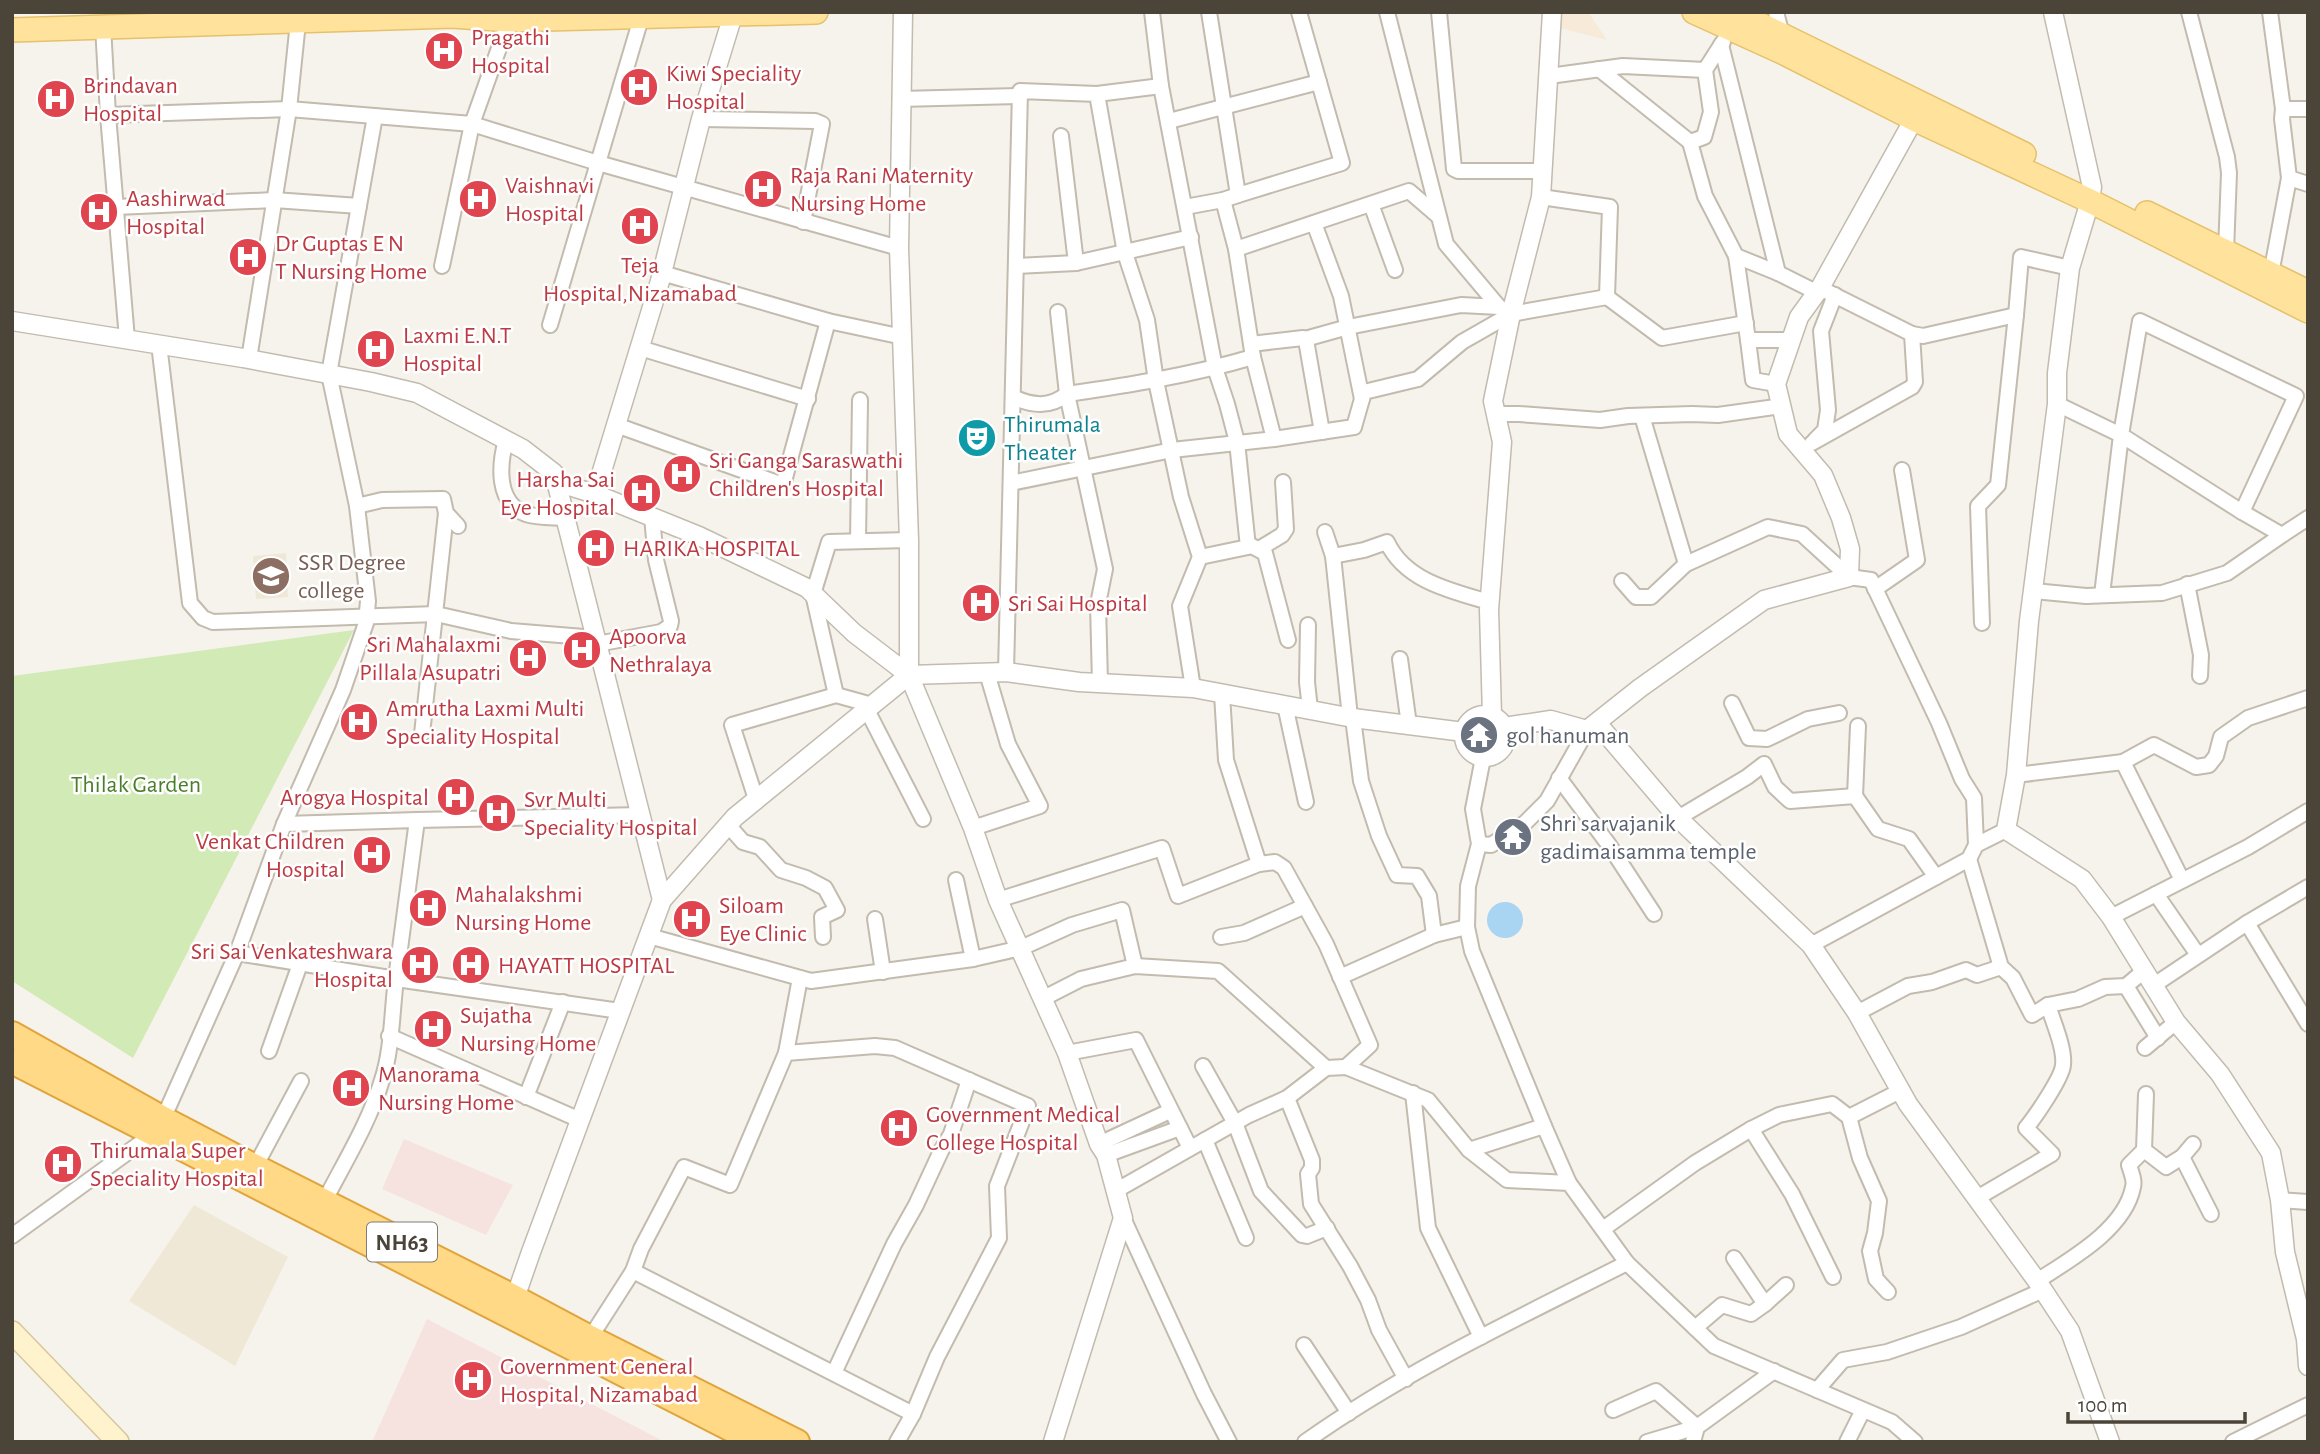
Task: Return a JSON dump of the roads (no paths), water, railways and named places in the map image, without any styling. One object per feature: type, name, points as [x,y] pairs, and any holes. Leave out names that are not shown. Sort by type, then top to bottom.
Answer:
[{"type":"highway","name":"NH63","points":[[12,1034],[158,1126],[745,1439]]},
{"type":"highway","name":"NH63","points":[[12,1061],[255,1167],[797,1442]]},
{"type":"main road","points":[[12,30],[298,22],[381,16],[452,16],[509,20],[816,12]]},
{"type":"main road","points":[[1693,12],[1782,52],[1913,119],[2226,251],[2308,292]]},
{"type":"main road","points":[[1730,29],[1782,35],[2091,194],[2308,311]]},
{"type":"main road","points":[[12,1332],[118,1442]]},
{"type":"street","points":[[902,12],[899,248],[909,540],[909,676],[973,828],[998,900],[1067,1053],[1117,1190],[1123,1218],[1229,1442]]},
{"type":"street","points":[[1152,12],[1161,86],[1215,368],[1237,442],[1254,547]]},
{"type":"street","points":[[1209,12],[1238,195]]},
{"type":"street","points":[[1185,207],[1223,200],[1342,163],[1299,12]]},
{"type":"street","points":[[1387,12],[1446,244],[1505,311]]},
{"type":"street","points":[[1439,12],[1454,169],[1458,172],[1542,171]]},
{"type":"street","points":[[1552,12],[1541,197],[1505,311],[1493,401],[1502,442],[1489,602],[1498,721],[1507,738],[1502,750],[1496,755],[1483,758],[1470,751],[1464,739],[1464,732],[1471,719],[1478,716],[1498,721],[1551,720],[1592,727],[1678,818],[1811,946],[1857,1013],[1908,1104],[2040,1285],[2070,1331],[2110,1442]]},
{"type":"street","points":[[1776,12],[1782,35]]},
{"type":"street","points":[[2006,830],[2016,775],[2029,621],[2057,404],[2057,373],[2070,268],[2091,194],[2053,12]]},
{"type":"street","points":[[2189,12],[2227,157],[2229,173],[2226,251]]},
{"type":"street","points":[[2270,12],[2289,178],[2271,274]]},
{"type":"street","points":[[550,325],[642,15]]},
{"type":"street","points":[[595,494],[663,273],[701,120],[733,15]]},
{"type":"street","points":[[442,266],[472,124],[509,20]]},
{"type":"street","points":[[249,359],[289,109],[298,22]]},
{"type":"street","points":[[103,26],[127,339]]},
{"type":"street","points":[[1690,142],[1704,137],[1711,112],[1705,70],[1730,29]]},
{"type":"street","points":[[1730,29],[1778,273]]},
{"type":"street","points":[[1549,76],[1623,66],[1705,70]]},
{"type":"street","points":[[1599,69],[1690,142],[1705,195],[1736,256],[1753,380],[1776,384]]},
{"type":"street","points":[[1169,121],[1319,82]]},
{"type":"street","points":[[1006,672],[1020,92],[1097,94],[1161,86]]},
{"type":"street","points":[[1097,94],[1125,253],[1147,320],[1156,381],[1181,498],[1200,557],[1180,607],[1193,688]]},
{"type":"street","points":[[900,99],[1019,96]]},
{"type":"street","points":[[108,115],[289,109],[472,124],[683,188],[899,248]]},
{"type":"street","points":[[2283,109],[2308,109]]},
{"type":"street","points":[[12,1236],[158,1126],[237,953],[284,824],[343,690],[366,617],[368,601],[356,506],[329,374],[375,116]]},
{"type":"street","points":[[1849,577],[1850,549],[1841,518],[1809,447],[1788,433],[1776,384],[1799,317],[1824,292],[1913,119]]},
{"type":"street","points":[[701,120],[815,121],[822,124],[803,222]]},
{"type":"street","points":[[1060,136],[1076,263]]},
{"type":"street","points":[[2289,178],[2308,184]]},
{"type":"street","points":[[1236,249],[1409,191],[1439,217]]},
{"type":"street","points":[[1541,197],[1610,207],[1607,298]]},
{"type":"street","points":[[116,207],[274,200],[359,206]]},
{"type":"street","points":[[1223,200],[1236,249],[1252,350],[1275,439]]},
{"type":"street","points":[[1371,204],[1395,270]]},
{"type":"street","points":[[1314,223],[1336,279],[1362,399]]},
{"type":"street","points":[[1016,266],[1076,263],[1191,237]]},
{"type":"street","points":[[1736,256],[1824,292],[1912,334],[1923,336],[2016,315]]},
{"type":"street","points":[[1982,623],[1978,506],[1998,485],[2021,257],[2070,268]]},
{"type":"street","points":[[663,273],[828,321],[903,337]]},
{"type":"street","points":[[1809,447],[1825,430],[1828,410],[1821,331],[1824,292]]},
{"type":"street","points":[[1013,397],[1029,404],[1056,404],[1067,394],[1156,381],[1215,368],[1252,350],[1348,327],[1461,305],[1505,311],[1607,298],[1662,338],[1746,323]]},
{"type":"street","points":[[1011,483],[1172,450],[1354,427],[1364,392],[1418,379],[1505,311]]},
{"type":"street","points":[[1058,312],[1067,394],[1105,569],[1098,604],[1100,683]]},
{"type":"street","points":[[12,321],[249,359],[417,393],[523,449],[554,473],[662,900]]},
{"type":"street","points":[[616,425],[783,485],[828,321]]},
{"type":"street","points":[[2102,595],[2121,435],[2140,321],[2296,396],[2242,512]]},
{"type":"street","points":[[1809,447],[1912,387],[1915,382],[1912,334]]},
{"type":"street","points":[[1305,339],[1322,432]]},
{"type":"street","points":[[1748,340],[1791,340]]},
{"type":"street","points":[[159,344],[190,603],[203,618],[213,622],[436,614],[512,631],[597,641],[662,632],[671,621],[656,560],[652,517]]},
{"type":"street","points":[[640,348],[808,399]]},
{"type":"street","points":[[858,541],[859,400]]},
{"type":"street","points":[[2057,404],[2121,435],[2282,535]]},
{"type":"street","points":[[1497,414],[1600,420],[1642,416],[1718,415],[1782,406]]},
{"type":"street","points":[[1642,416],[1686,564]]},
{"type":"street","points":[[506,440],[500,470],[501,480],[509,498],[523,513],[565,519]]},
{"type":"street","points":[[1875,589],[1916,562],[1918,556],[1902,470]]},
{"type":"street","points":[[556,482],[595,494],[699,536],[807,588],[854,633],[909,676]]},
{"type":"street","points":[[1200,557],[1254,547],[1282,536],[1286,529],[1283,482]]},
{"type":"street","points":[[356,506],[382,500],[443,499],[446,513],[422,734]]},
{"type":"street","points":[[446,513],[458,526]]},
{"type":"street","points":[[2034,591],[2086,596],[2162,593],[2227,573],[2308,518]]},
{"type":"street","points":[[1622,581],[1636,597],[1651,597],[1686,564],[1768,527],[1802,534],[1849,577]]},
{"type":"street","points":[[1325,532],[1333,556],[1361,781],[1379,836],[1397,875],[1417,876],[1429,896],[1434,935]]},
{"type":"street","points":[[836,695],[813,594],[829,542],[909,540]]},
{"type":"street","points":[[1333,556],[1387,542],[1393,555],[1431,584],[1489,602]]},
{"type":"street","points":[[1254,547],[1265,553],[1288,640]]},
{"type":"street","points":[[1479,844],[1490,845],[1525,822],[1547,801],[1592,727],[1640,688],[1764,600],[1849,577],[1871,580],[1939,723],[1962,779],[1974,798],[1976,845],[1969,859],[1811,946]]},
{"type":"street","points":[[2187,584],[2201,655],[2200,676]]},
{"type":"street","points":[[1308,625],[1307,682],[1310,709]]},
{"type":"street","points":[[1401,659],[1409,725]]},
{"type":"street","points":[[515,1298],[662,900],[728,824],[909,676],[1006,672],[1100,683],[1193,688],[1352,717],[1464,732]]},
{"type":"street","points":[[973,828],[1040,806],[1007,744],[987,673]]},
{"type":"street","points":[[1222,694],[1226,760],[1259,864]]},
{"type":"street","points":[[756,799],[732,725],[836,695],[869,707],[923,819]]},
{"type":"street","points":[[2016,775],[2123,762],[2154,745],[2196,767],[2209,765],[2216,756],[2221,737],[2248,718],[2308,698]]},
{"type":"street","points":[[1732,703],[1749,738],[1767,739],[1808,719],[1839,713]]},
{"type":"street","points":[[1285,705],[1306,802]]},
{"type":"street","points":[[1858,726],[1855,796],[1878,829],[1909,839],[1936,877]]},
{"type":"street","points":[[1760,739],[1764,764],[1774,787],[1790,801],[1855,796]]},
{"type":"street","points":[[1483,758],[1473,809],[1479,844],[1468,886],[1467,927],[1472,951],[1569,1183],[1627,1263],[1714,1346],[1892,1422],[1914,1442]]},
{"type":"street","points":[[2123,762],[2182,880]]},
{"type":"street","points":[[1678,818],[1764,764]]},
{"type":"street","points":[[1559,778],[1609,845],[1654,914]]},
{"type":"street","points":[[2111,917],[2248,847],[2308,811]]},
{"type":"street","points":[[284,824],[640,815]]},
{"type":"street","points":[[324,1202],[375,1102],[389,1053],[417,820]]},
{"type":"street","points":[[728,824],[743,842],[760,847],[781,870],[825,888],[837,909],[822,917],[823,937]]},
{"type":"street","points":[[1976,845],[2006,830]]},
{"type":"street","points":[[2006,830],[2082,879],[2111,917],[2176,1022],[2220,1074],[2271,1153],[2280,1200],[2285,1252],[2306,1339],[2308,1366]]},
{"type":"street","points":[[998,900],[1162,848],[1178,896],[1259,864],[1276,862],[1282,865],[1305,906],[1370,1045],[1346,1067]]},
{"type":"street","points":[[1969,859],[2001,967],[2013,978],[2032,1015],[2048,1005],[2078,999],[2105,987],[2126,986],[2150,978],[2198,955],[2307,888]]},
{"type":"street","points":[[956,880],[973,959]]},
{"type":"street","points":[[2156,894],[2198,955]]},
{"type":"street","points":[[1221,937],[1244,933],[1305,906]]},
{"type":"street","points":[[649,936],[811,981],[973,959],[1021,948],[1072,925],[1122,910],[1135,966]]},
{"type":"street","points":[[875,919],[883,972]]},
{"type":"street","points":[[2247,923],[2308,1024]]},
{"type":"street","points":[[1340,977],[1434,935],[1467,927]]},
{"type":"street","points":[[237,953],[620,1011]]},
{"type":"street","points":[[269,1051],[300,964]]},
{"type":"street","points":[[1042,999],[1081,979],[1135,966],[1218,971],[1326,1068]]},
{"type":"street","points":[[1857,1013],[1908,986],[1932,982],[1966,970],[1977,975],[2001,967]]},
{"type":"street","points":[[590,1338],[633,1271],[641,1249],[684,1167],[730,1185],[786,1054],[800,978]]},
{"type":"street","points":[[2126,986],[2158,1038]]},
{"type":"street","points":[[526,1097],[563,1002]]},
{"type":"street","points":[[1977,1198],[2052,1154],[2026,1128],[2039,1114],[2063,1066],[2059,1038],[2048,1005]]},
{"type":"street","points":[[2145,1048],[2176,1022]]},
{"type":"street","points":[[389,1036],[580,1120]]},
{"type":"street","points":[[1067,1053],[1136,1040],[1190,1148]]},
{"type":"street","points":[[786,1054],[875,1046],[895,1048],[1028,1106],[997,1186],[999,1238],[937,1357],[913,1414],[897,1442]]},
{"type":"street","points":[[1203,1066],[1235,1123],[1262,1193],[1302,1235],[1307,1236],[1327,1228]]},
{"type":"street","points":[[1117,1190],[1235,1123],[1287,1098],[1326,1068],[1346,1067],[1428,1100],[1469,1150],[1507,1180],[1569,1183]]},
{"type":"street","points":[[834,1373],[894,1244],[951,1134],[969,1080]]},
{"type":"street","points":[[255,1167],[301,1081]]},
{"type":"street","points":[[1849,1117],[1902,1090]]},
{"type":"street","points":[[1413,1093],[1428,1228],[1480,1337]]},
{"type":"street","points":[[1817,1390],[1843,1360],[1887,1352],[1961,1326],[2040,1285],[2118,1220],[2134,1185],[2129,1165],[2144,1150],[2146,1094]]},
{"type":"street","points":[[1287,1098],[1312,1160],[1312,1168],[1308,1174],[1311,1203],[1367,1300],[1379,1330],[1406,1379]]},
{"type":"street","points":[[1603,1229],[1695,1163],[1751,1129],[1779,1115],[1832,1104],[1849,1117],[1860,1158],[1879,1201],[1870,1251],[1876,1279],[1888,1292]]},
{"type":"street","points":[[1103,1149],[1170,1111]]},
{"type":"street","points":[[1469,1150],[1544,1126]]},
{"type":"street","points":[[1103,1149],[1180,1128]]},
{"type":"street","points":[[1751,1129],[1792,1195],[1833,1278]]},
{"type":"street","points":[[1205,1140],[1247,1238]]},
{"type":"street","points":[[2144,1150],[2166,1167],[2182,1157],[2193,1144]]},
{"type":"street","points":[[2182,1157],[2211,1214]]},
{"type":"street","points":[[2280,1200],[2308,1202]]},
{"type":"street","points":[[1053,1442],[1123,1218]]},
{"type":"street","points":[[1734,1258],[1765,1304]]},
{"type":"street","points":[[1309,1441],[1349,1413],[1480,1337],[1627,1263]]},
{"type":"street","points":[[633,1271],[913,1414]]},
{"type":"street","points":[[1695,1328],[1722,1305],[1751,1314],[1786,1285]]},
{"type":"street","points":[[1304,1345],[1349,1413]]},
{"type":"street","points":[[1647,1442],[1695,1435],[1774,1371]]},
{"type":"street","points":[[1613,1410],[1656,1391],[1695,1435]]},
{"type":"street","points":[[2233,1442],[2308,1405]]},
{"type":"street","points":[[1847,1442],[1863,1410]]},
{"type":"water","points":[[1505,902],[1517,908],[1523,920],[1517,932],[1505,938],[1493,932],[1487,920],[1493,908]]},
{"type":"place","name":"Pragathi Hospital","points":[[444,51]]},
{"type":"place","name":"Kiwi Speciality Hospital","points":[[639,87]]},
{"type":"place","name":"Brindavan Hospital","points":[[56,99]]},
{"type":"place","name":"Raja Rani Maternity Nursing Home","points":[[763,189]]},
{"type":"place","name":"Vaishnavi Hospital","points":[[478,199]]},
{"type":"place","name":"Aashirwad Hospital","points":[[99,212]]},
{"type":"place","name":"Teja Hospital,Nizamabad","points":[[640,226]]},
{"type":"place","name":"Dr Guptas E N T Nursing Home","points":[[248,257]]},
{"type":"place","name":"Laxmi E.N.T Hospital","points":[[376,349]]},
{"type":"place","name":"Thirumala Theater","points":[[977,438]]},
{"type":"place","name":"Sri Ganga Saraswathi Children's Hospital","points":[[682,474]]},
{"type":"place","name":"Harsha Sai Eye Hospital","points":[[642,493]]},
{"type":"place","name":"HARIKA HOSPITAL","points":[[596,548]]},
{"type":"place","name":"SSR Degree college","points":[[271,576]]},
{"type":"place","name":"Sri Sai Hospital","points":[[981,603]]},
{"type":"place","name":"Apoorva Nethralaya","points":[[582,650]]},
{"type":"place","name":"Sri Mahalaxmi Pillala Asupatri","points":[[528,658]]},
{"type":"place","name":"Amrutha Laxmi Multi Speciality Hospital","points":[[359,722]]},
{"type":"place","name":"gol hanuman","points":[[1479,735]]},
{"type":"place","name":"Arogya Hospital","points":[[456,797]]},
{"type":"place","name":"Svr Multi Speciality Hospital","points":[[497,813]]},
{"type":"place","name":"Shri sarvajanik gadimaisamma temple","points":[[1513,837]]},
{"type":"place","name":"Venkat Children Hospital","points":[[372,855]]},
{"type":"place","name":"Mahalakshmi Nursing Home","points":[[428,908]]},
{"type":"place","name":"Siloam Eye Clinic","points":[[692,919]]},
{"type":"place","name":"Sri Sai Venkateshwara Hospital","points":[[420,965]]},
{"type":"place","name":"HAYATT HOSPITAL","points":[[471,965]]},
{"type":"place","name":"Sujatha Nursing Home","points":[[433,1029]]},
{"type":"place","name":"Manorama Nursing Home","points":[[351,1088]]},
{"type":"place","name":"Government Medical College Hospital","points":[[899,1128]]},
{"type":"place","name":"Thirumala Super Speciality Hospital","points":[[63,1164]]},
{"type":"place","name":"Government General Hospital, Nizamabad","points":[[473,1380]]},
{"type":"park label","name":"Thilak Garden","points":[[136,784]]}]
